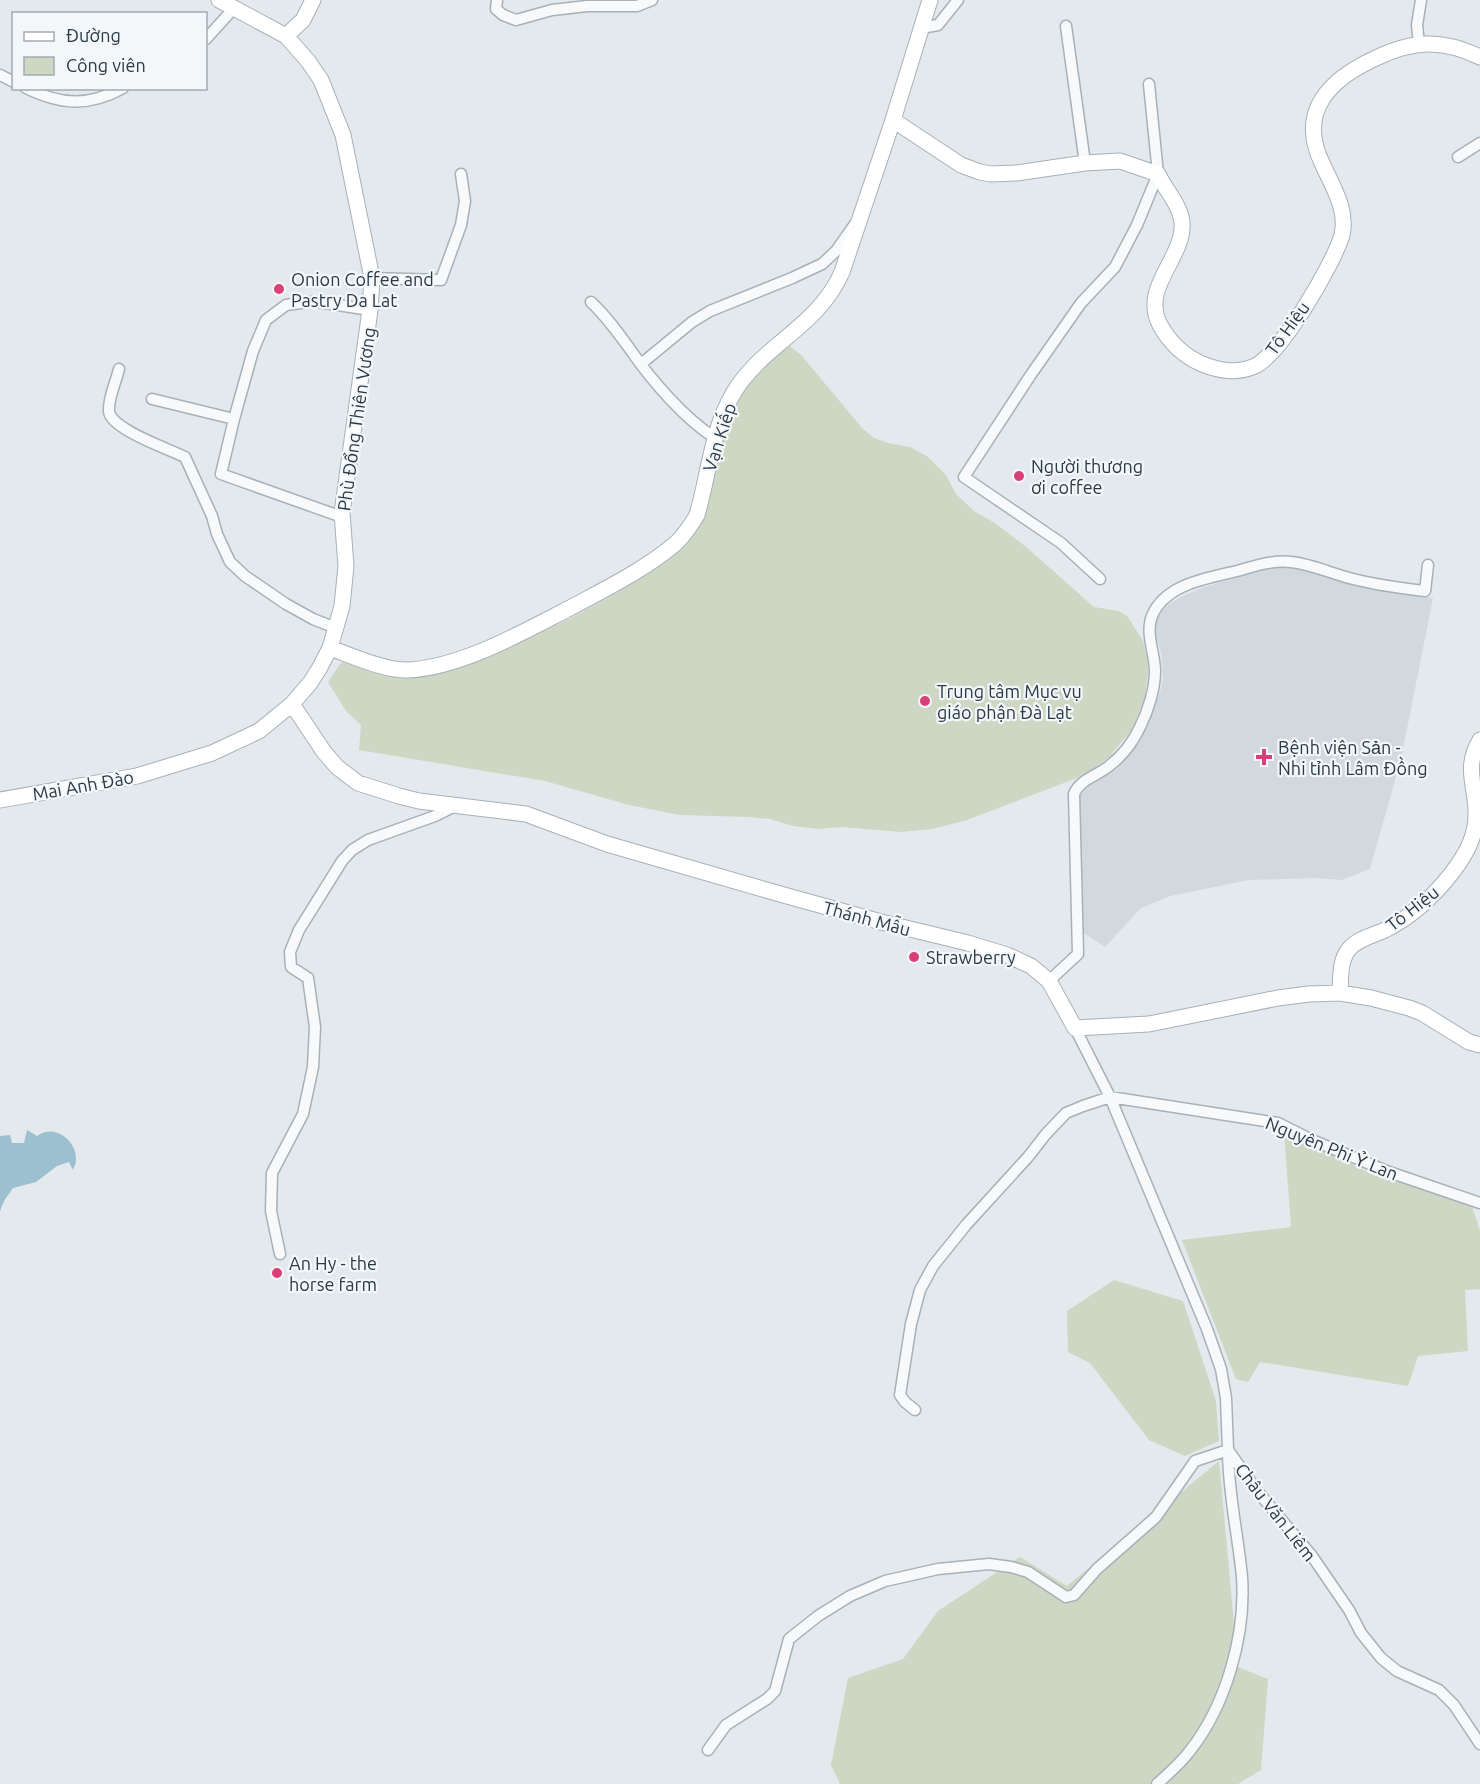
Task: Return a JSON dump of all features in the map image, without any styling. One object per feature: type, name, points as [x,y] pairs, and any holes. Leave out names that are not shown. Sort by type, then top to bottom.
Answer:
[{"type":"street","name":"Phù Đổng Thiên Vương","points":[[166,767],[212,753],[259,731],[292,704],[319,669],[330,648],[342,606],[346,566],[342,518],[370,310],[372,278],[343,135],[321,80],[286,36],[219,0]]},
{"type":"street","points":[[286,36],[303,20],[313,0]]},
{"type":"street","points":[[497,0],[496,9],[503,15],[516,20],[552,10],[587,6],[637,6],[652,0]]},
{"type":"street","name":"Vạn Kiếp","points":[[330,648],[403,670],[421,669],[449,662],[528,629],[584,600],[676,543],[690,526],[700,503],[715,438],[724,411],[739,384],[764,357],[804,324],[830,296],[842,272],[930,0]]},
{"type":"street","points":[[921,28],[938,25],[958,0]]},
{"type":"street","points":[[1419,44],[1417,25],[1421,0]]},
{"type":"street","points":[[207,38],[234,8]]},
{"type":"street","points":[[1066,26],[1085,163]]},
{"type":"street","name":"Tô Hiệu","points":[[1158,174],[1175,203],[1182,224],[1180,240],[1165,270],[1156,297],[1155,307],[1160,325],[1177,348],[1209,367],[1232,371],[1256,365],[1271,354],[1287,334],[1332,262],[1342,235],[1343,213],[1338,196],[1320,160],[1312,134],[1312,123],[1319,102],[1333,84],[1363,64],[1402,46],[1439,45],[1457,48],[1480,57]]},
{"type":"street","points":[[1100,579],[1061,543],[964,477],[1081,303],[1115,267],[1137,225],[1158,174],[1149,84]]},
{"type":"street","points":[[31,90],[57,101],[73,103],[95,99],[118,90]]},
{"type":"street","points":[[893,120],[961,165],[980,172],[1016,173],[1085,163],[1120,161],[1158,174]]},
{"type":"street","points":[[1458,157],[1480,143]]},
{"type":"street","points":[[372,278],[441,280],[461,225],[465,201],[461,174]]},
{"type":"street","points":[[641,364],[692,322],[710,311],[822,264],[836,251],[859,219]]},
{"type":"street","points":[[342,518],[221,474],[253,351],[266,320],[286,305],[308,302],[370,310]]},
{"type":"street","points":[[591,302],[614,327],[671,400],[715,438]]},
{"type":"street","points":[[119,369],[110,405],[111,418],[145,439],[185,457],[230,562],[245,576],[286,604],[336,628]]},
{"type":"street","points":[[152,399],[234,419]]},
{"type":"street","points":[[1049,981],[1078,954],[1074,794],[1080,783],[1113,763],[1140,727],[1147,711],[1154,682],[1150,627],[1156,608],[1171,594],[1186,585],[1218,575],[1278,562],[1293,562],[1377,585],[1425,591],[1428,565]]},
{"type":"street","name":"Thánh Mẫu","points":[[292,704],[324,752],[358,783],[399,796],[455,806],[526,814],[607,844],[836,910],[1007,955],[1031,966],[1049,981],[1075,1028]]},
{"type":"street","name":"Tô Hiệu","points":[[1340,993],[1342,962],[1350,946],[1404,919],[1432,896],[1463,858],[1470,845],[1476,822],[1470,773],[1471,763],[1480,740]]},
{"type":"street","name":"Mai Anh Đào","points":[[0,800],[137,776],[166,767]]},
{"type":"street","points":[[280,1254],[271,1211],[272,1173],[303,1114],[313,1067],[315,1027],[308,978],[291,967],[290,952],[299,930],[342,861],[352,850],[368,840],[435,816],[455,806]]},
{"type":"street","points":[[1075,1028],[1149,1024],[1278,999],[1309,994],[1340,993],[1409,1008],[1422,1013],[1469,1042],[1480,1045]]},
{"type":"street","name":"Châu Văn Liêm","points":[[1075,1028],[1110,1097],[1185,1273],[1216,1354],[1226,1398],[1228,1450],[1258,1492],[1312,1556],[1349,1610],[1361,1633],[1381,1658],[1397,1671],[1439,1690],[1454,1706],[1480,1744]]},
{"type":"street","points":[[915,1410],[900,1395],[911,1324],[920,1290],[933,1266],[966,1225],[1066,1113],[1110,1097]]},
{"type":"street","name":"Nguyên Phi Ỷ Lan","points":[[1110,1097],[1278,1123],[1312,1140],[1389,1172],[1480,1203]]},
{"type":"street","points":[[708,1750],[726,1725],[767,1699],[775,1691],[789,1639],[818,1616],[850,1596],[885,1581],[928,1571],[990,1564],[1028,1572],[1066,1597],[1074,1595],[1096,1569],[1156,1517],[1195,1461],[1228,1450],[1228,1472],[1242,1579],[1238,1642],[1218,1704],[1209,1722],[1190,1752],[1157,1784]]},
{"type":"shaded area","name":"Bệnh viện Sản - Nhi tỉnh Lâm Đồng","points":[[1275,567],[1292,567],[1366,588],[1433,598],[1401,759],[1370,869],[1342,880],[1317,878],[1249,880],[1170,896],[1141,908],[1105,947],[1082,932],[1079,796],[1085,788],[1117,769],[1129,756],[1149,723],[1163,678],[1161,653],[1155,631],[1157,620],[1170,603],[1183,596],[1204,587]]},
{"type":"green space","points":[[790,346],[802,356],[862,428],[874,438],[910,447],[928,457],[946,475],[956,494],[975,512],[995,523],[1025,546],[1094,607],[1119,611],[1128,617],[1143,641],[1148,662],[1145,697],[1130,732],[1110,756],[1077,778],[967,820],[932,829],[901,832],[842,827],[818,829],[793,826],[770,819],[680,815],[629,805],[545,781],[359,750],[361,725],[346,711],[328,682],[343,660],[398,677],[417,677],[444,671],[480,659],[567,620],[648,573],[678,551],[696,531],[705,512],[720,448],[736,404],[754,378],[777,355]]},
{"type":"green space","points":[[1284,1131],[1376,1176],[1438,1193],[1472,1206],[1480,1231],[1480,1289],[1465,1290],[1468,1351],[1418,1356],[1408,1386],[1260,1362],[1248,1382],[1236,1379],[1182,1240],[1291,1227]]},
{"type":"green space","points":[[1114,1280],[1183,1301],[1216,1401],[1219,1441],[1185,1456],[1149,1440],[1090,1363],[1068,1352],[1067,1311]]},
{"type":"green space","points":[[1219,1461],[1238,1667],[1268,1679],[1261,1770],[1238,1784],[840,1784],[831,1765],[848,1678],[903,1659],[938,1611],[1020,1557],[1067,1586]]},
{"type":"water","points":[[27,1130],[37,1136],[51,1132],[64,1136],[73,1146],[75,1153],[76,1160],[73,1170],[69,1162],[57,1166],[36,1182],[13,1188],[0,1211],[0,1136],[10,1135],[12,1143],[24,1143]]},
{"type":"place","name":"Onion Coffee and Pastry Da Lat","points":[[279,289]]},
{"type":"place","name":"Người thương ơi coffee","points":[[1019,476]]},
{"type":"place","name":"Trung tâm Mục vụ giáo phận Đà Lạt","points":[[925,701]]},
{"type":"place","name":"Bệnh viện Sản - Nhi tỉnh Lâm Đồng","points":[[1264,757]]},
{"type":"place","name":"Strawberry","points":[[914,957]]},
{"type":"place","name":"An Hy - the horse farm","points":[[277,1273]]}]
